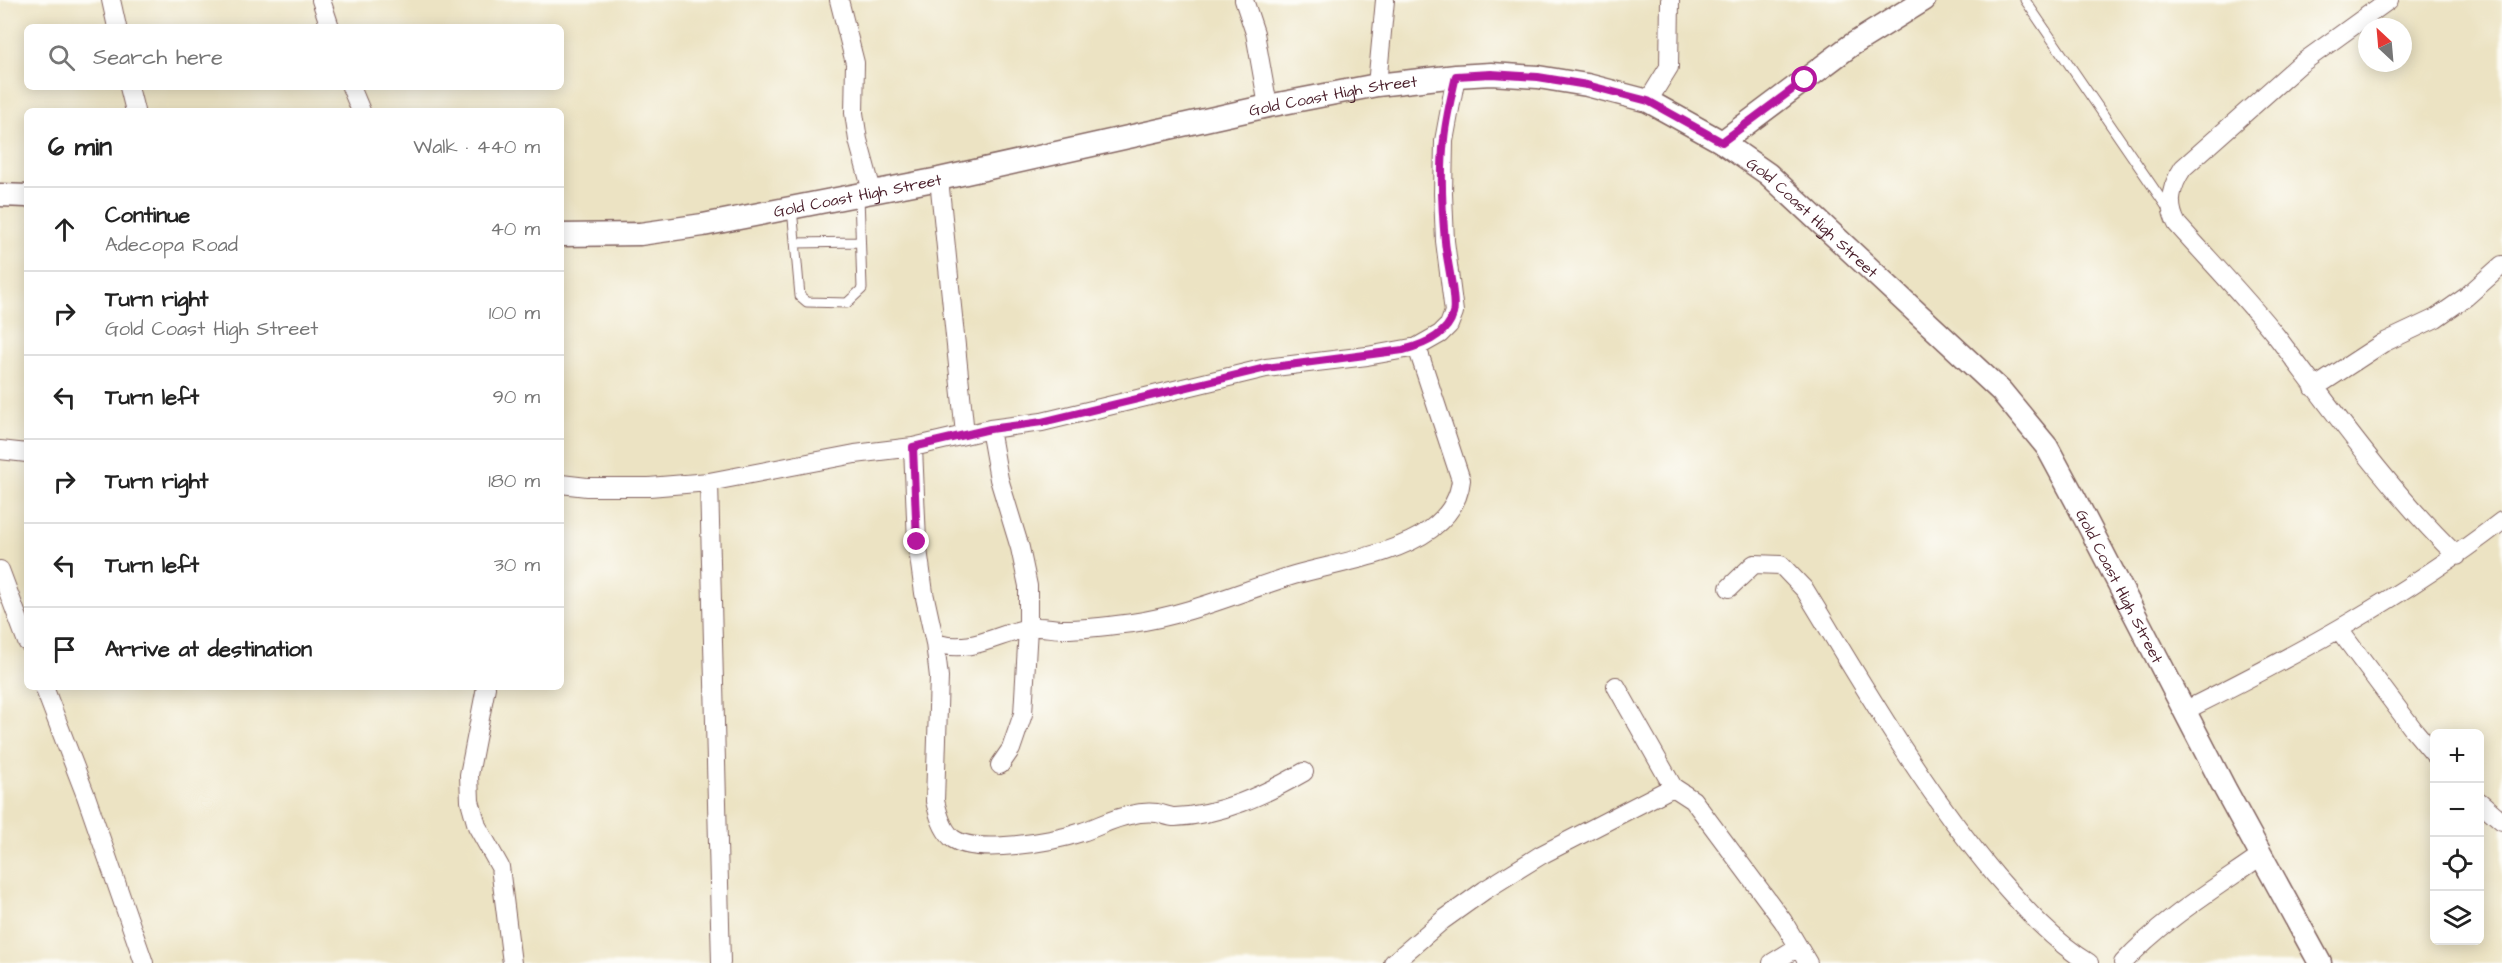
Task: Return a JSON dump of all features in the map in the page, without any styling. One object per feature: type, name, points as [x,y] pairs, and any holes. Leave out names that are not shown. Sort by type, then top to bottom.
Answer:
[{"type":"street","points":[[111,0],[116,24]]},
{"type":"street","points":[[321,0],[329,24]]},
{"type":"street","points":[[839,0],[855,63],[854,113],[865,192]]},
{"type":"street","points":[[1244,0],[1255,33],[1268,106]]},
{"type":"street","points":[[1377,86],[1385,0]]},
{"type":"street","points":[[1648,101],[1669,68],[1670,0]]},
{"type":"street","points":[[1722,142],[1850,46],[1924,0]]},
{"type":"street","points":[[2389,0],[2299,65],[2183,168],[2173,182],[2170,212],[2177,224],[2275,336],[2422,522],[2457,556]]},
{"type":"street","name":"Gold Coast High Street","points":[[564,235],[640,234],[703,225],[939,179],[1268,106],[1377,86],[1456,76],[1491,74],[1538,77],[1587,85],[1648,101],[1722,142],[1768,174],[2001,391],[2047,447],[2261,856],[2320,963]]},
{"type":"street","points":[[564,484],[587,487],[649,487],[709,482],[855,454],[913,447],[990,429],[1042,422],[1266,368],[1367,356],[1417,347],[1440,334],[1449,325],[1454,312],[1444,241],[1443,194],[1444,141],[1456,76]]},
{"type":"street","points":[[130,90],[134,108]]},
{"type":"street","points":[[352,90],[360,108]]},
{"type":"street","points":[[939,179],[965,434]]},
{"type":"street","points":[[0,195],[24,196]]},
{"type":"street","points":[[2314,388],[2383,343],[2436,318],[2466,297],[2502,265]]},
{"type":"street","points":[[935,643],[960,646],[982,643],[1028,627],[1090,628],[1135,622],[1192,610],[1283,578],[1376,553],[1411,541],[1431,529],[1450,511],[1460,495],[1461,480],[1417,347]]},
{"type":"street","points":[[990,429],[999,479],[1020,548],[1028,586],[1023,714],[1014,742],[1000,765]]},
{"type":"street","points":[[913,447],[917,542],[939,677],[935,801],[946,832],[953,838],[965,844],[996,848],[1082,832],[1119,817],[1139,813],[1157,813],[1173,817],[1228,807],[1265,794],[1304,772]]},
{"type":"street","points":[[0,450],[24,453]]},
{"type":"street","points":[[709,482],[721,963]]},
{"type":"street","points":[[2186,710],[2340,631],[2457,556],[2502,521]]},
{"type":"street","points":[[1729,588],[1754,564],[1781,565],[1805,590],[1933,794],[1970,845],[2040,927],[2064,947],[2089,963]]},
{"type":"street","points":[[0,570],[24,634]]},
{"type":"street","points":[[2340,631],[2430,749]]},
{"type":"street","points":[[1616,686],[1673,787],[1694,800],[1783,921],[1808,963]]},
{"type":"street","points":[[45,690],[86,796],[144,963]]},
{"type":"street","points":[[485,690],[469,775],[470,801],[477,826],[500,867],[512,963]]},
{"type":"street","points":[[1393,963],[1443,920],[1485,890],[1541,855],[1673,787]]},
{"type":"street","points":[[2484,805],[2502,821]]},
{"type":"street","points":[[2123,963],[2169,921],[2261,856]]},
{"type":"street","points":[[1772,963],[1798,947]]},
{"type":"lane","points":[[2025,0],[2170,212]]},
{"type":"lane","points":[[792,208],[800,296],[807,302],[847,303],[862,289],[860,242],[865,192]]},
{"type":"lane","points":[[795,243],[860,242]]},
{"type":"route","points":[[917,542],[913,447],[990,429],[1042,422],[1266,368],[1367,356],[1417,347],[1440,334],[1449,325],[1454,312],[1444,241],[1443,194],[1444,141],[1456,76],[1491,74],[1538,77],[1587,85],[1648,101],[1722,142],[1805,80]]}]
